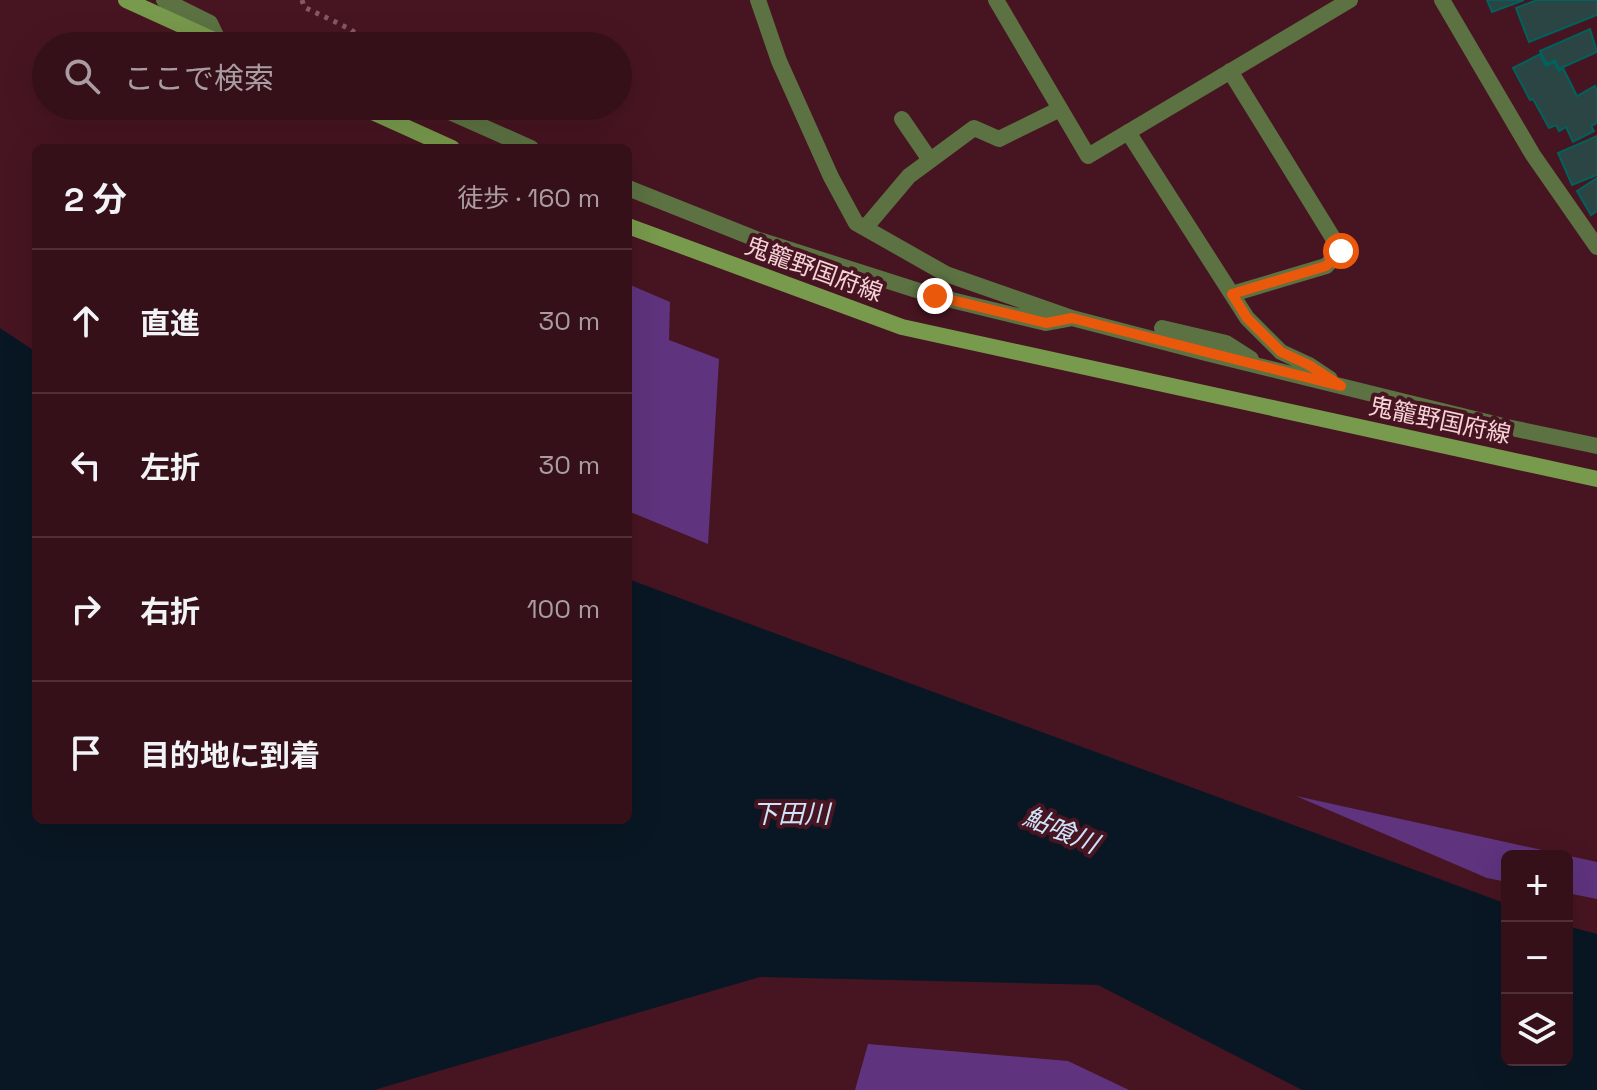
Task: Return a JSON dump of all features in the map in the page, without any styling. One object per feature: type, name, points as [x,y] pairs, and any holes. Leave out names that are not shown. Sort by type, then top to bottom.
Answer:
[{"type":"main road","points":[[126,0],[197,32]]},
{"type":"main road","points":[[390,120],[443,144]]},
{"type":"main road","name":"鬼籠野国府線","points":[[632,227],[902,327],[1597,479]]},
{"type":"street","points":[[164,0],[210,23],[216,32]]},
{"type":"street","points":[[758,0],[779,61],[831,177],[856,223],[946,274],[1072,318],[1262,367],[1597,446]]},
{"type":"street","points":[[996,0],[1088,156],[1350,0]]},
{"type":"street","points":[[1442,0],[1533,155],[1597,247]]},
{"type":"street","points":[[1230,71],[1341,251],[1326,266],[1232,294]]},
{"type":"street","points":[[865,228],[909,176],[974,128],[999,139],[1060,109]]},
{"type":"street","points":[[902,119],[930,160]]},
{"type":"street","points":[[468,120],[522,144]]},
{"type":"street","points":[[1128,132],[1247,318],[1281,352],[1309,365],[1341,386]]},
{"type":"street","points":[[632,190],[756,239],[935,296],[1046,323],[1072,318]]},
{"type":"street","points":[[1162,328],[1226,343],[1262,367]]},
{"type":"path","points":[[302,0],[304,7],[354,32]]},
{"type":"shaded area","points":[[632,286],[670,302],[669,340],[719,359],[708,544],[632,513]]},
{"type":"shaded area","points":[[1296,796],[1542,850],[1501,850],[1501,881],[1487,878]]},
{"type":"shaded area","points":[[1573,857],[1597,862],[1597,899],[1573,894]]},
{"type":"shaded area","points":[[868,1044],[1068,1061],[1129,1090],[855,1090]]},
{"type":"water","name":"下田川","points":[[0,328],[32,349],[32,824],[632,824],[632,580],[1501,902],[1501,1066],[1573,1066],[1573,928],[1597,934],[1597,1090],[1302,1090],[1098,985],[760,977],[374,1090],[0,1090]]},
{"type":"building","points":[[1487,0],[1524,0],[1492,12]]},
{"type":"building","points":[[1537,0],[1597,0],[1597,15],[1529,42],[1516,8]]},
{"type":"building","points":[[1590,29],[1597,52],[1559,69],[1555,60],[1547,64],[1540,51]]},
{"type":"building","points":[[1540,54],[1546,66],[1554,62],[1559,71],[1563,68],[1577,96],[1595,86],[1597,123],[1591,126],[1594,131],[1573,142],[1566,127],[1559,131],[1556,125],[1549,128],[1513,68]]},
{"type":"building","points":[[1597,136],[1597,175],[1572,185],[1558,153]]},
{"type":"building","points":[[1597,178],[1597,211],[1591,215],[1577,191]]},
{"type":"route","points":[[935,296],[1046,323],[1072,318],[1341,386],[1309,365],[1281,352],[1247,318],[1232,294],[1326,266],[1341,251]]},
{"type":"water label","name":"鮎喰川","points":[[1061,830]]}]
